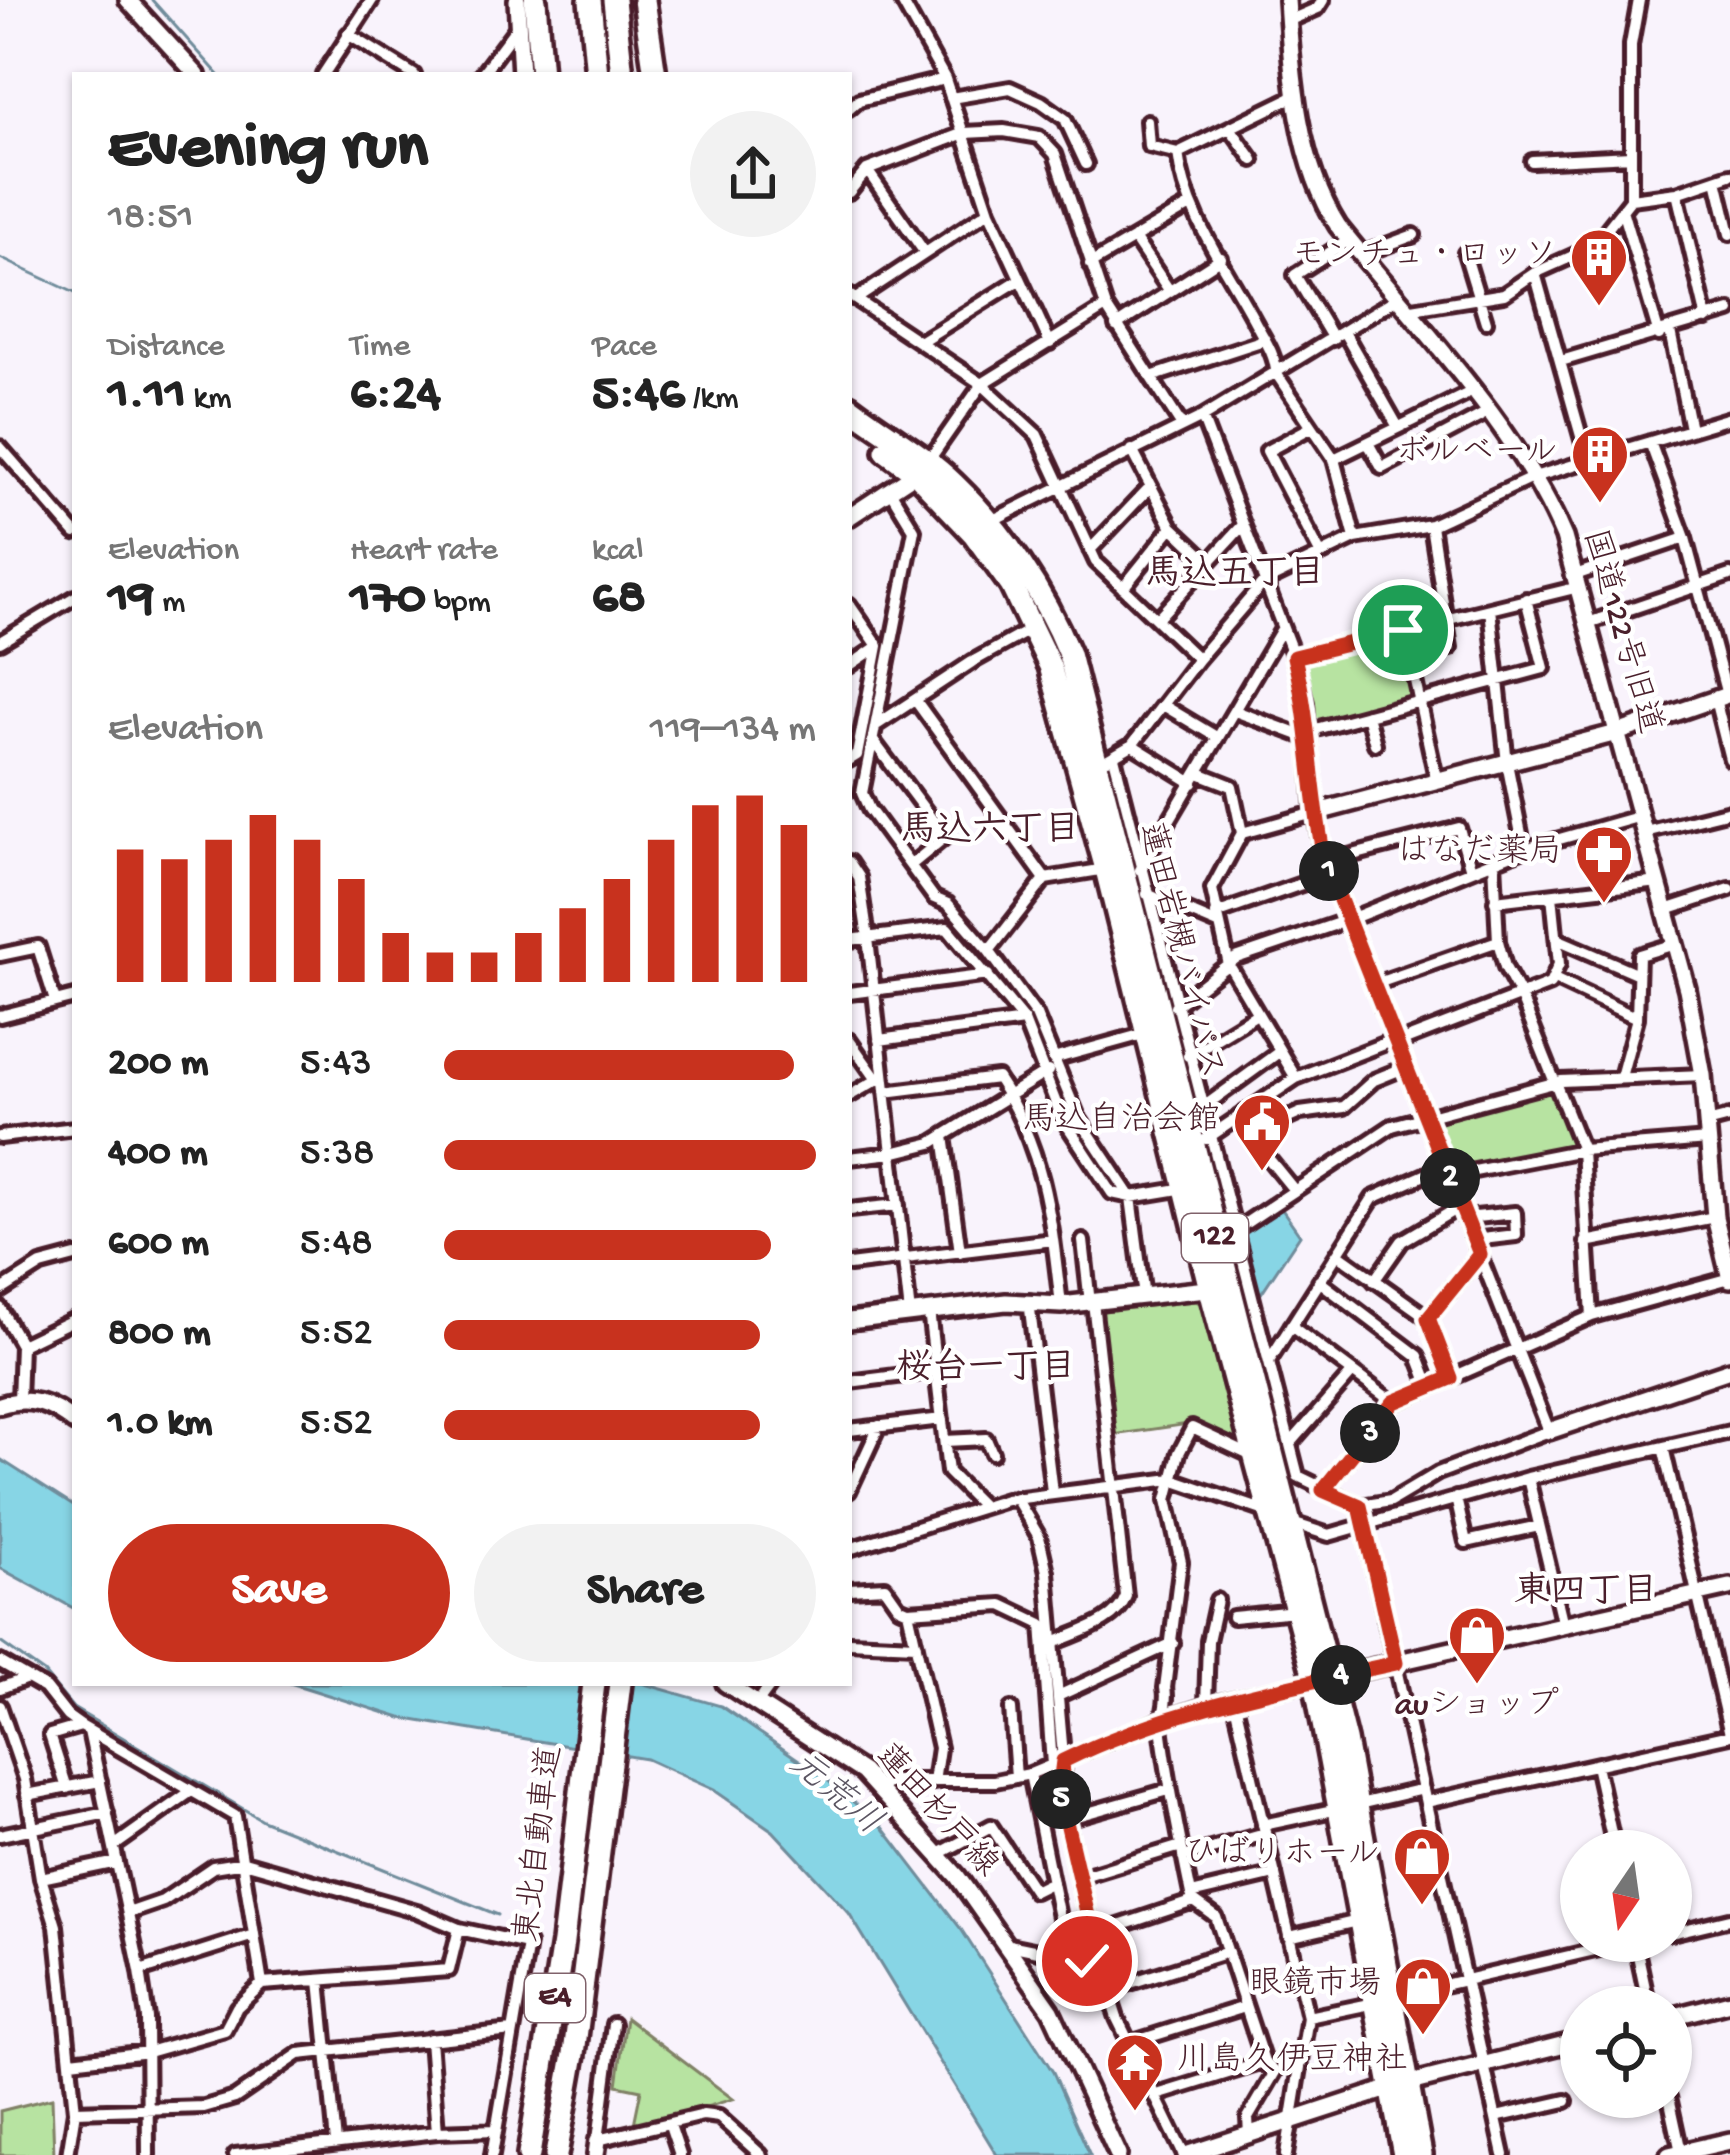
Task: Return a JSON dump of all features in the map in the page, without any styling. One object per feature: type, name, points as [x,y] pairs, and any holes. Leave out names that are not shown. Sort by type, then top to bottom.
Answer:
[{"type":"highway","points":[[535,0],[542,72]]},
{"type":"highway","points":[[590,0],[597,72]]},
{"type":"highway","points":[[614,0],[622,72]]},
{"type":"highway","points":[[644,0],[655,72]]},
{"type":"highway","name":"蓮田岩槻バイパス","points":[[852,409],[922,468],[1011,585],[1097,761],[1106,868],[1185,1188],[1218,1287],[1322,1679],[1400,2086],[1421,2155]]},
{"type":"highway","name":"蓮田岩槻バイパス","points":[[852,426],[952,482],[989,522],[1044,600],[1065,644],[1201,1141],[1218,1287],[1256,1458],[1281,1518],[1296,1611],[1322,1679]]},
{"type":"highway","name":"東北自動車道","points":[[529,2155],[577,1840],[594,1686]]},
{"type":"highway","name":"東北自動車道","points":[[556,2155],[574,2054],[620,1686]]},
{"type":"highway","name":"蓮田岩槻バイパス","points":[[1350,1806],[1362,1920],[1384,2000]]},
{"type":"highway","name":"蓮田岩槻バイパス","points":[[1400,2086],[1404,2155]]},
{"type":"street","points":[[128,0],[193,72]]},
{"type":"street","points":[[325,72],[372,0]]},
{"type":"street","points":[[517,0],[521,72]]},
{"type":"street","points":[[902,0],[945,79],[989,212],[1050,343]]},
{"type":"street","name":"国道122号旧道","points":[[1287,0],[1297,94],[1316,183],[1328,211],[1488,412],[1556,517],[1675,944],[1703,1075],[1715,1217],[1730,1278]]},
{"type":"street","points":[[1288,21],[1318,8],[1323,0]]},
{"type":"street","points":[[989,522],[1202,417],[1339,335],[1401,305],[1480,301],[1504,294],[1535,273],[1593,247],[1631,199],[1631,45],[1639,0]]},
{"type":"street","points":[[483,72],[519,25]]},
{"type":"street","points":[[348,34],[409,72]]},
{"type":"street","points":[[852,106],[859,100],[945,79]]},
{"type":"street","points":[[951,98],[1010,88],[1065,119],[1087,164]]},
{"type":"street","points":[[1147,121],[1149,146],[1178,153],[1297,94]]},
{"type":"street","points":[[1039,137],[1055,112]]},
{"type":"street","points":[[1230,128],[1253,160]]},
{"type":"street","points":[[852,188],[867,170],[964,133],[1004,130],[1039,137],[1055,154],[1106,307],[1182,426]]},
{"type":"street","points":[[1178,153],[1189,206],[1264,340],[1276,373],[1334,460],[1355,538]]},
{"type":"street","points":[[1532,161],[1630,156]]},
{"type":"street","points":[[867,170],[925,253]]},
{"type":"street","points":[[1631,199],[1677,193],[1724,177],[1730,234]]},
{"type":"street","points":[[1677,193],[1707,319]]},
{"type":"street","points":[[1090,264],[1189,206]]},
{"type":"street","points":[[1622,210],[1665,333],[1690,429]]},
{"type":"street","points":[[989,212],[852,297],[982,384],[1037,435],[1096,562],[1198,659]]},
{"type":"street","points":[[1360,255],[1414,235]]},
{"type":"street","points":[[1134,238],[1168,290]]},
{"type":"street","points":[[1349,240],[1295,275],[1398,428]]},
{"type":"street","points":[[1466,253],[1486,322]]},
{"type":"street","points":[[1116,326],[1221,258]]},
{"type":"street","points":[[1535,273],[1588,461]]},
{"type":"street","points":[[921,341],[1019,280]]},
{"type":"street","points":[[852,515],[922,468],[982,384],[1106,307]]},
{"type":"street","points":[[1561,361],[1730,311]]},
{"type":"street","points":[[1151,376],[1264,340]]},
{"type":"street","points":[[1334,460],[1471,392]]},
{"type":"street","points":[[1368,443],[1382,468],[1488,412]]},
{"type":"street","points":[[1202,417],[1294,657],[1306,704],[1315,813],[1327,868],[1549,1431]]},
{"type":"street","points":[[1730,418],[1534,477],[1432,525],[1355,538],[1264,582],[1132,746],[1097,761],[1148,894],[1202,1108],[1201,1141],[1234,1231],[1298,1476],[1360,1506],[1391,1501],[1438,1473],[1730,1370]]},
{"type":"street","points":[[1312,427],[1267,451],[1320,553]]},
{"type":"street","points":[[1650,442],[1698,586],[1724,696],[1730,759]]},
{"type":"street","points":[[0,447],[72,530]]},
{"type":"street","points":[[1132,450],[1172,527],[1208,561]]},
{"type":"street","points":[[1090,550],[1150,487]]},
{"type":"street","points":[[889,489],[914,530],[862,794],[934,898],[948,904],[989,951],[1036,1015],[1078,1117],[1131,1197],[1144,1297]]},
{"type":"street","points":[[1432,525],[1450,648]]},
{"type":"street","points":[[1156,620],[1243,526]]},
{"type":"street","points":[[1124,588],[1172,527]]},
{"type":"street","points":[[1294,657],[1526,599],[1685,538]]},
{"type":"street","points":[[1588,623],[1730,575]]},
{"type":"street","points":[[0,642],[72,599]]},
{"type":"street","points":[[1235,711],[1308,734],[1544,668],[1526,599]]},
{"type":"street","points":[[1490,609],[1496,682],[1524,849]]},
{"type":"street","points":[[852,610],[878,646],[857,755],[852,758]]},
{"type":"street","points":[[861,731],[876,733],[972,662],[1034,628]]},
{"type":"street","points":[[1140,870],[1282,629]]},
{"type":"street","points":[[1403,630],[1437,782]]},
{"type":"street","points":[[852,664],[878,646]]},
{"type":"street","points":[[1242,833],[1617,734],[1724,696]]},
{"type":"street","points":[[916,701],[1045,879]]},
{"type":"street","points":[[1163,705],[1218,738]]},
{"type":"street","points":[[1366,716],[1375,744]]},
{"type":"street","points":[[876,733],[944,837],[911,865]]},
{"type":"street","points":[[1132,746],[1196,778],[1232,786],[1242,833],[1212,889],[1217,919],[1229,965],[1296,1078]]},
{"type":"street","points":[[1175,1006],[1236,958],[1348,920],[1524,849],[1730,811]]},
{"type":"street","points":[[1148,894],[1217,919],[1327,868],[1460,828],[1471,870]]},
{"type":"street","points":[[1494,860],[1504,967],[1520,995],[1582,1150],[1592,1316]]},
{"type":"street","points":[[852,866],[859,877],[868,938],[879,1077]]},
{"type":"street","points":[[989,951],[1045,879],[1106,868]]},
{"type":"street","points":[[1495,901],[1658,882]]},
{"type":"street","points":[[1666,910],[1730,890]]},
{"type":"street","points":[[1201,1141],[1296,1078],[1554,979],[1558,964],[1552,895]]},
{"type":"street","points":[[852,940],[947,928],[1024,1021],[1061,1116],[1112,1193],[1131,1197],[1185,1188]]},
{"type":"street","points":[[1557,939],[1638,974]]},
{"type":"street","points":[[1375,985],[1498,941]]},
{"type":"street","points":[[1621,1077],[1637,1018],[1639,955],[1675,944]]},
{"type":"street","points":[[0,955],[38,947],[55,1001]]},
{"type":"street","points":[[852,993],[988,975]]},
{"type":"street","points":[[1554,979],[1637,1018]]},
{"type":"street","points":[[0,1016],[72,998]]},
{"type":"street","points":[[1189,1057],[1257,1014]]},
{"type":"street","points":[[879,1040],[1024,1021]]},
{"type":"street","points":[[852,1158],[892,1153],[944,1136],[1054,1063],[1147,1033]]},
{"type":"street","points":[[852,1044],[885,1092],[910,1314]]},
{"type":"street","points":[[1202,1108],[1279,1052]]},
{"type":"street","points":[[1294,1190],[1264,1154],[1282,1121],[1300,1113],[1344,1107],[1374,1080],[1406,1066]]},
{"type":"street","points":[[1234,1231],[1392,1126],[1555,1083],[1703,1075]]},
{"type":"street","points":[[852,1094],[879,1077]]},
{"type":"street","points":[[885,1092],[997,1078],[1034,1142],[1046,1190],[1061,1305]]},
{"type":"street","points":[[1269,1361],[1373,1198],[1447,1171],[1708,1131],[1730,1117]]},
{"type":"street","points":[[0,1137],[72,1128]]},
{"type":"street","points":[[944,1136],[959,1252]]},
{"type":"street","points":[[852,1210],[898,1205]]},
{"type":"street","points":[[1374,1280],[1402,1241],[1463,1212],[1515,1213],[1516,1235],[1474,1240]]},
{"type":"street","points":[[1586,1242],[1715,1217]]},
{"type":"street","points":[[852,1265],[1053,1240]]},
{"type":"street","points":[[1054,1643],[1121,1609],[1126,1596],[1083,1241]]},
{"type":"street","points":[[1338,1254],[1428,1318],[1451,1378]]},
{"type":"street","points":[[1428,1318],[1480,1254]]},
{"type":"street","points":[[0,1291],[41,1265],[72,1257]]},
{"type":"street","points":[[1323,1490],[1394,1402],[1592,1316],[1730,1278]]},
{"type":"street","points":[[1319,1281],[1418,1356],[1430,1387]]},
{"type":"street","points":[[852,1321],[1218,1287]]},
{"type":"street","points":[[1029,1301],[1052,1492]]},
{"type":"street","points":[[0,1308],[21,1345],[19,1400]]},
{"type":"street","points":[[929,1311],[948,1472],[981,1505]]},
{"type":"street","points":[[21,1345],[72,1320]]},
{"type":"street","points":[[1291,1326],[1394,1402]]},
{"type":"street","points":[[852,1382],[937,1371]]},
{"type":"street","points":[[1290,1444],[1352,1373]]},
{"type":"street","points":[[0,1406],[19,1400],[72,1415]]},
{"type":"street","points":[[852,1430],[942,1418]]},
{"type":"street","points":[[852,1485],[880,1426]]},
{"type":"street","points":[[1249,2134],[1248,2118],[1275,2072],[1264,2062],[1216,1917],[1192,1898],[1160,1720],[1168,1698],[1165,1688],[1181,1562],[1167,1500],[1179,1453],[1192,1428],[1256,1458]]},
{"type":"street","points":[[852,1548],[981,1505],[1172,1479],[1330,1535],[1528,1478],[1730,1432]]},
{"type":"street","points":[[945,1441],[986,1439],[992,1453]]},
{"type":"street","points":[[1080,1877],[1350,1806],[1596,1765],[1730,1735],[1663,1447]]},
{"type":"street","points":[[1528,1478],[1563,1625]]},
{"type":"street","points":[[1016,1498],[1039,1537],[1047,1572],[1058,1696],[1059,1792],[1098,1959],[1130,2043],[1185,2155],[1400,2086],[1560,2045]]},
{"type":"street","points":[[1456,1498],[1466,1542],[1539,1526]]},
{"type":"street","points":[[1360,1506],[1504,2155]]},
{"type":"street","points":[[852,1589],[885,1587],[908,1611],[1002,1605],[1042,1624],[1058,1763]]},
{"type":"street","points":[[881,1787],[893,1781],[1030,1774],[1206,1705],[1730,1587]]},
{"type":"street","points":[[1206,1705],[1208,1641],[1217,1600]]},
{"type":"street","points":[[908,1611],[939,1748],[934,1782]]},
{"type":"street","points":[[1233,1617],[1296,1611]]},
{"type":"street","points":[[852,1642],[916,1645]]},
{"type":"street","points":[[1058,1696],[1173,1643]]},
{"type":"street","points":[[0,1662],[45,1688],[67,1716],[85,1728],[236,1816],[262,1984]]},
{"type":"street","points":[[0,1688],[27,1678]]},
{"type":"street","name":"蓮田杉戸線","points":[[730,1686],[844,1757],[881,1787],[939,1855],[1009,1946],[1063,2031],[1118,2155]]},
{"type":"street","points":[[758,1702],[770,1686]]},
{"type":"street","points":[[1234,1699],[1308,2017],[1286,2155]]},
{"type":"street","points":[[0,1706],[27,1795],[41,1878],[56,1926],[75,2111],[68,2155]]},
{"type":"street","points":[[1011,1709],[1016,1777]]},
{"type":"street","points":[[85,1728],[140,1971],[148,2052],[148,2155]]},
{"type":"street","points":[[67,1788],[50,1735],[85,1728]]},
{"type":"street","points":[[1596,1765],[1610,1830]]},
{"type":"street","points":[[1030,1774],[1067,1957]]},
{"type":"street","points":[[27,1795],[100,1781]]},
{"type":"street","points":[[1066,1819],[1169,1790]]},
{"type":"street","points":[[114,1846],[190,1792]]},
{"type":"street","points":[[0,1835],[107,1813]]},
{"type":"street","points":[[939,1855],[991,1826],[1034,1891],[1052,1882]]},
{"type":"street","points":[[41,1878],[117,1862]]},
{"type":"street","points":[[128,1913],[163,1901],[213,1867],[244,1862],[417,1911],[458,1930],[528,1944],[492,2155]]},
{"type":"street","points":[[1092,1935],[1274,1874]]},
{"type":"street","points":[[1692,1928],[1730,1919]]},
{"type":"street","points":[[1289,1937],[1362,1920]]},
{"type":"street","points":[[70,2061],[148,2052],[225,2030],[237,2007],[262,1984],[449,1970],[458,1930]]},
{"type":"street","points":[[140,1971],[254,1935]]},
{"type":"street","points":[[1009,1946],[1098,1959]]},
{"type":"street","points":[[1108,1990],[1228,1952]]},
{"type":"street","points":[[1308,2017],[1560,1958]]},
{"type":"street","points":[[320,1980],[336,2143]]},
{"type":"street","points":[[1692,2012],[1730,2002]]},
{"type":"street","points":[[1130,2043],[1245,2007]]},
{"type":"street","points":[[613,2024],[597,2147],[703,2115],[719,2116],[761,2155]]},
{"type":"street","points":[[75,2111],[204,2108],[236,2098],[299,2054],[512,2031]]},
{"type":"street","points":[[430,2039],[437,2132]]},
{"type":"street","points":[[1157,2095],[1264,2062]]},
{"type":"street","points":[[1496,2117],[1560,2102]]},
{"type":"street","points":[[1672,2118],[1676,2154],[1722,2147]]},
{"type":"street","points":[[670,2125],[680,2155]]},
{"type":"street","points":[[235,2155],[437,2132],[496,2130]]},
{"type":"green space","points":[[1402,636],[1415,698],[1313,725],[1302,662]]},
{"type":"green space","points":[[1547,1089],[1554,1091],[1575,1149],[1457,1170],[1452,1167],[1435,1126],[1438,1121]]},
{"type":"green space","points":[[1201,1303],[1242,1448],[1188,1424],[1113,1435],[1098,1315]]},
{"type":"green space","points":[[626,2018],[733,2099],[633,2129],[641,2090],[617,2085]]},
{"type":"green space","points":[[52,2098],[54,2155],[0,2155],[0,2111]]},
{"type":"water","points":[[1281,1208],[1300,1235],[1258,1298],[1244,1231]]},
{"type":"water","points":[[0,1459],[72,1505],[72,1607],[0,1568]]},
{"type":"water","name":"元荒川","points":[[300,1686],[651,1686],[721,1706],[825,1778],[882,1826],[961,1929],[1053,2072],[1090,2155],[997,2155],[849,1913],[773,1831],[714,1790],[646,1759],[401,1718]]},
{"type":"waterway","points":[[152,0],[216,72]]},
{"type":"waterway","points":[[0,258],[72,292]]},
{"type":"waterway","points":[[53,516],[72,538]]},
{"type":"waterway","points":[[0,1642],[44,1673],[73,1708],[262,1820],[498,1915]]},
{"type":"place","name":"モンチュ・ロッソ","points":[[1599,308]]},
{"type":"place","name":"ボルベール","points":[[1600,505]]},
{"type":"place","name":"はなだ薬局","points":[[1604,905]]},
{"type":"place","name":"馬込自治会館","points":[[1262,1173]]},
{"type":"place","name":"auショップ","points":[[1477,1686]]},
{"type":"place","name":"ひばりホール","points":[[1422,1907]]},
{"type":"place","name":"眼鏡市場","points":[[1423,2037]]},
{"type":"place","name":"川島久伊豆神社","points":[[1135,2113]]},
{"type":"district","name":"馬込五丁目","points":[[1235,576]]},
{"type":"district","name":"馬込六丁目","points":[[990,832]]},
{"type":"district","name":"桜台一丁目","points":[[986,1370]]},
{"type":"district","name":"東四丁目","points":[[1586,1594]]},
{"type":"route","points":[[1087,1961],[1098,1959],[1059,1792],[1063,1761],[1137,1728],[1206,1705],[1396,1663],[1360,1506],[1323,1490],[1394,1402],[1451,1378],[1428,1318],[1480,1254],[1325,862],[1315,813],[1306,704],[1294,657],[1403,630]]}]
